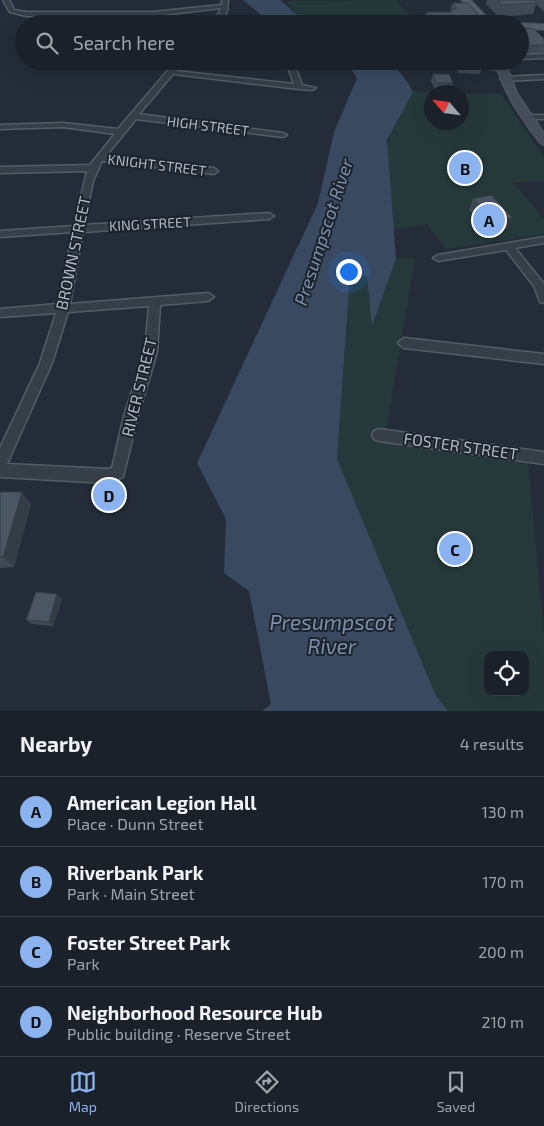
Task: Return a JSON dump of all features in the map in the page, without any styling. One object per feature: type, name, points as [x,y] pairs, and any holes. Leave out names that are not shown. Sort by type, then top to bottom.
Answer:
[{"type":"main road","points":[[466,0],[484,15]]},
{"type":"main road","points":[[529,26],[544,27]]},
{"type":"main road","points":[[503,70],[527,117],[544,141]]},
{"type":"street","points":[[6,0],[15,13],[26,14],[153,14],[225,3],[220,15]]},
{"type":"street","points":[[529,57],[544,56]]},
{"type":"street","points":[[292,70],[299,87]]},
{"type":"street","points":[[507,70],[544,77]]},
{"type":"street","points":[[170,72],[312,88]]},
{"type":"street","name":"BROWN STREET","points":[[0,464],[46,364],[62,308],[88,181],[96,163],[170,72]]},
{"type":"street","name":"HIGH STREET","points":[[133,116],[283,135]]},
{"type":"street","points":[[527,117],[544,117]]},
{"type":"street","points":[[0,127],[63,125],[120,132]]},
{"type":"street","name":"KNIGHT STREET","points":[[0,170],[96,163],[214,171]]},
{"type":"street","name":"KING STREET","points":[[0,234],[269,216]]},
{"type":"street","points":[[438,258],[544,240]]},
{"type":"street","points":[[508,246],[539,285],[544,299]]},
{"type":"street","points":[[0,313],[208,297]]},
{"type":"street","name":"RIVER STREET","points":[[0,470],[108,476],[118,472],[131,416],[150,352],[155,301]]},
{"type":"street","points":[[404,343],[544,359]]},
{"type":"street","name":"FOSTER STREET","points":[[378,435],[544,458]]},
{"type":"shaded area","points":[[395,0],[410,15],[298,15],[286,1]]},
{"type":"shaded area","points":[[406,91],[424,91],[424,130],[469,130],[469,93],[501,94],[544,158],[544,181],[513,182],[544,219],[544,234],[446,249],[427,224],[388,230],[386,151],[394,120],[409,101]]},
{"type":"shaded area","points":[[415,258],[384,443],[528,463],[544,634],[544,711],[448,711],[436,696],[337,459],[350,275],[367,275],[373,324],[396,259]]},
{"type":"water","points":[[243,0],[280,0],[298,15],[261,15]]},
{"type":"water","name":"Presumpscot River","points":[[352,70],[397,70],[407,81],[413,92],[387,140],[396,259],[372,326],[367,276],[350,275],[337,459],[436,696],[448,711],[262,711],[271,704],[249,591],[224,573],[226,519],[197,463],[318,203],[334,132],[357,78]]},
{"type":"building","points":[[497,0],[535,0],[537,3],[503,5]]},
{"type":"building","points":[[452,3],[468,3],[478,15],[427,15],[426,12],[452,12],[451,9],[457,9]]},
{"type":"building","points":[[529,29],[534,29],[544,39],[544,45],[529,45]]},
{"type":"building","points":[[433,74],[449,74],[453,83],[436,83]]},
{"type":"building","points":[[491,195],[513,218],[494,221],[473,199]]},
{"type":"building","points":[[0,492],[22,492],[3,557],[0,557]]},
{"type":"building","points":[[36,592],[57,594],[49,622],[26,620]]},
{"type":"place","name":"Riverbank Park","points":[[465,168]]},
{"type":"place","name":"American Legion Hall","points":[[489,220]]},
{"type":"place","name":"Neighborhood Resource Hub","points":[[109,495]]},
{"type":"place","name":"Foster Street Park","points":[[455,549]]}]
